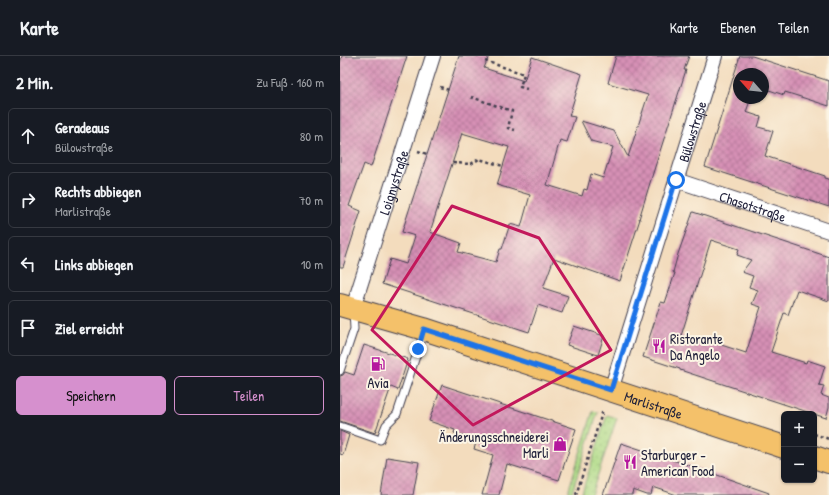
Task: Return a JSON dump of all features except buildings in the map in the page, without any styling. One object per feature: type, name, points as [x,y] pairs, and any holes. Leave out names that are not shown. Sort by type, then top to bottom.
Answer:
[{"type":"main road","name":"Marlistraße","points":[[346,306],[424,329],[607,400],[781,446]]},
{"type":"main road","points":[[817,458],[829,462]]},
{"type":"street","name":"Loignystraße","points":[[346,306],[432,56]]},
{"type":"street","name":"Bülowstraße","points":[[607,400],[715,56]]},
{"type":"street","name":"Chasotstraße","points":[[676,180],[829,231]]},
{"type":"lane","points":[[340,371],[354,329],[346,306]]},
{"type":"lane","points":[[340,426],[380,440],[386,425],[397,414],[424,329]]},
{"type":"path","points":[[485,61],[524,74],[520,87],[527,89]]},
{"type":"path","points":[[471,97],[512,111],[508,128],[514,130]]},
{"type":"path","points":[[453,163],[471,164],[479,159],[503,166]]},
{"type":"path","points":[[576,495],[607,400]]},
{"type":"path","points":[[817,435],[829,439]]},
{"type":"highlighted area","points":[[452,206],[539,238],[611,350],[473,425],[372,330]]},
{"type":"green space","points":[[593,411],[598,412],[571,495],[567,495]]},
{"type":"green space","points":[[607,415],[617,418],[591,495],[581,495]]},
{"type":"place","name":"Ristorante Da Angelo","points":[[659,346]]},
{"type":"place","name":"Avia","points":[[378,364]]},
{"type":"place","name":"Änderungsschneiderei Marli","points":[[560,444]]},
{"type":"place","name":"Starburger - American Food","points":[[630,462]]},
{"type":"route","points":[[418,349],[424,329],[611,390],[676,180]]}]
